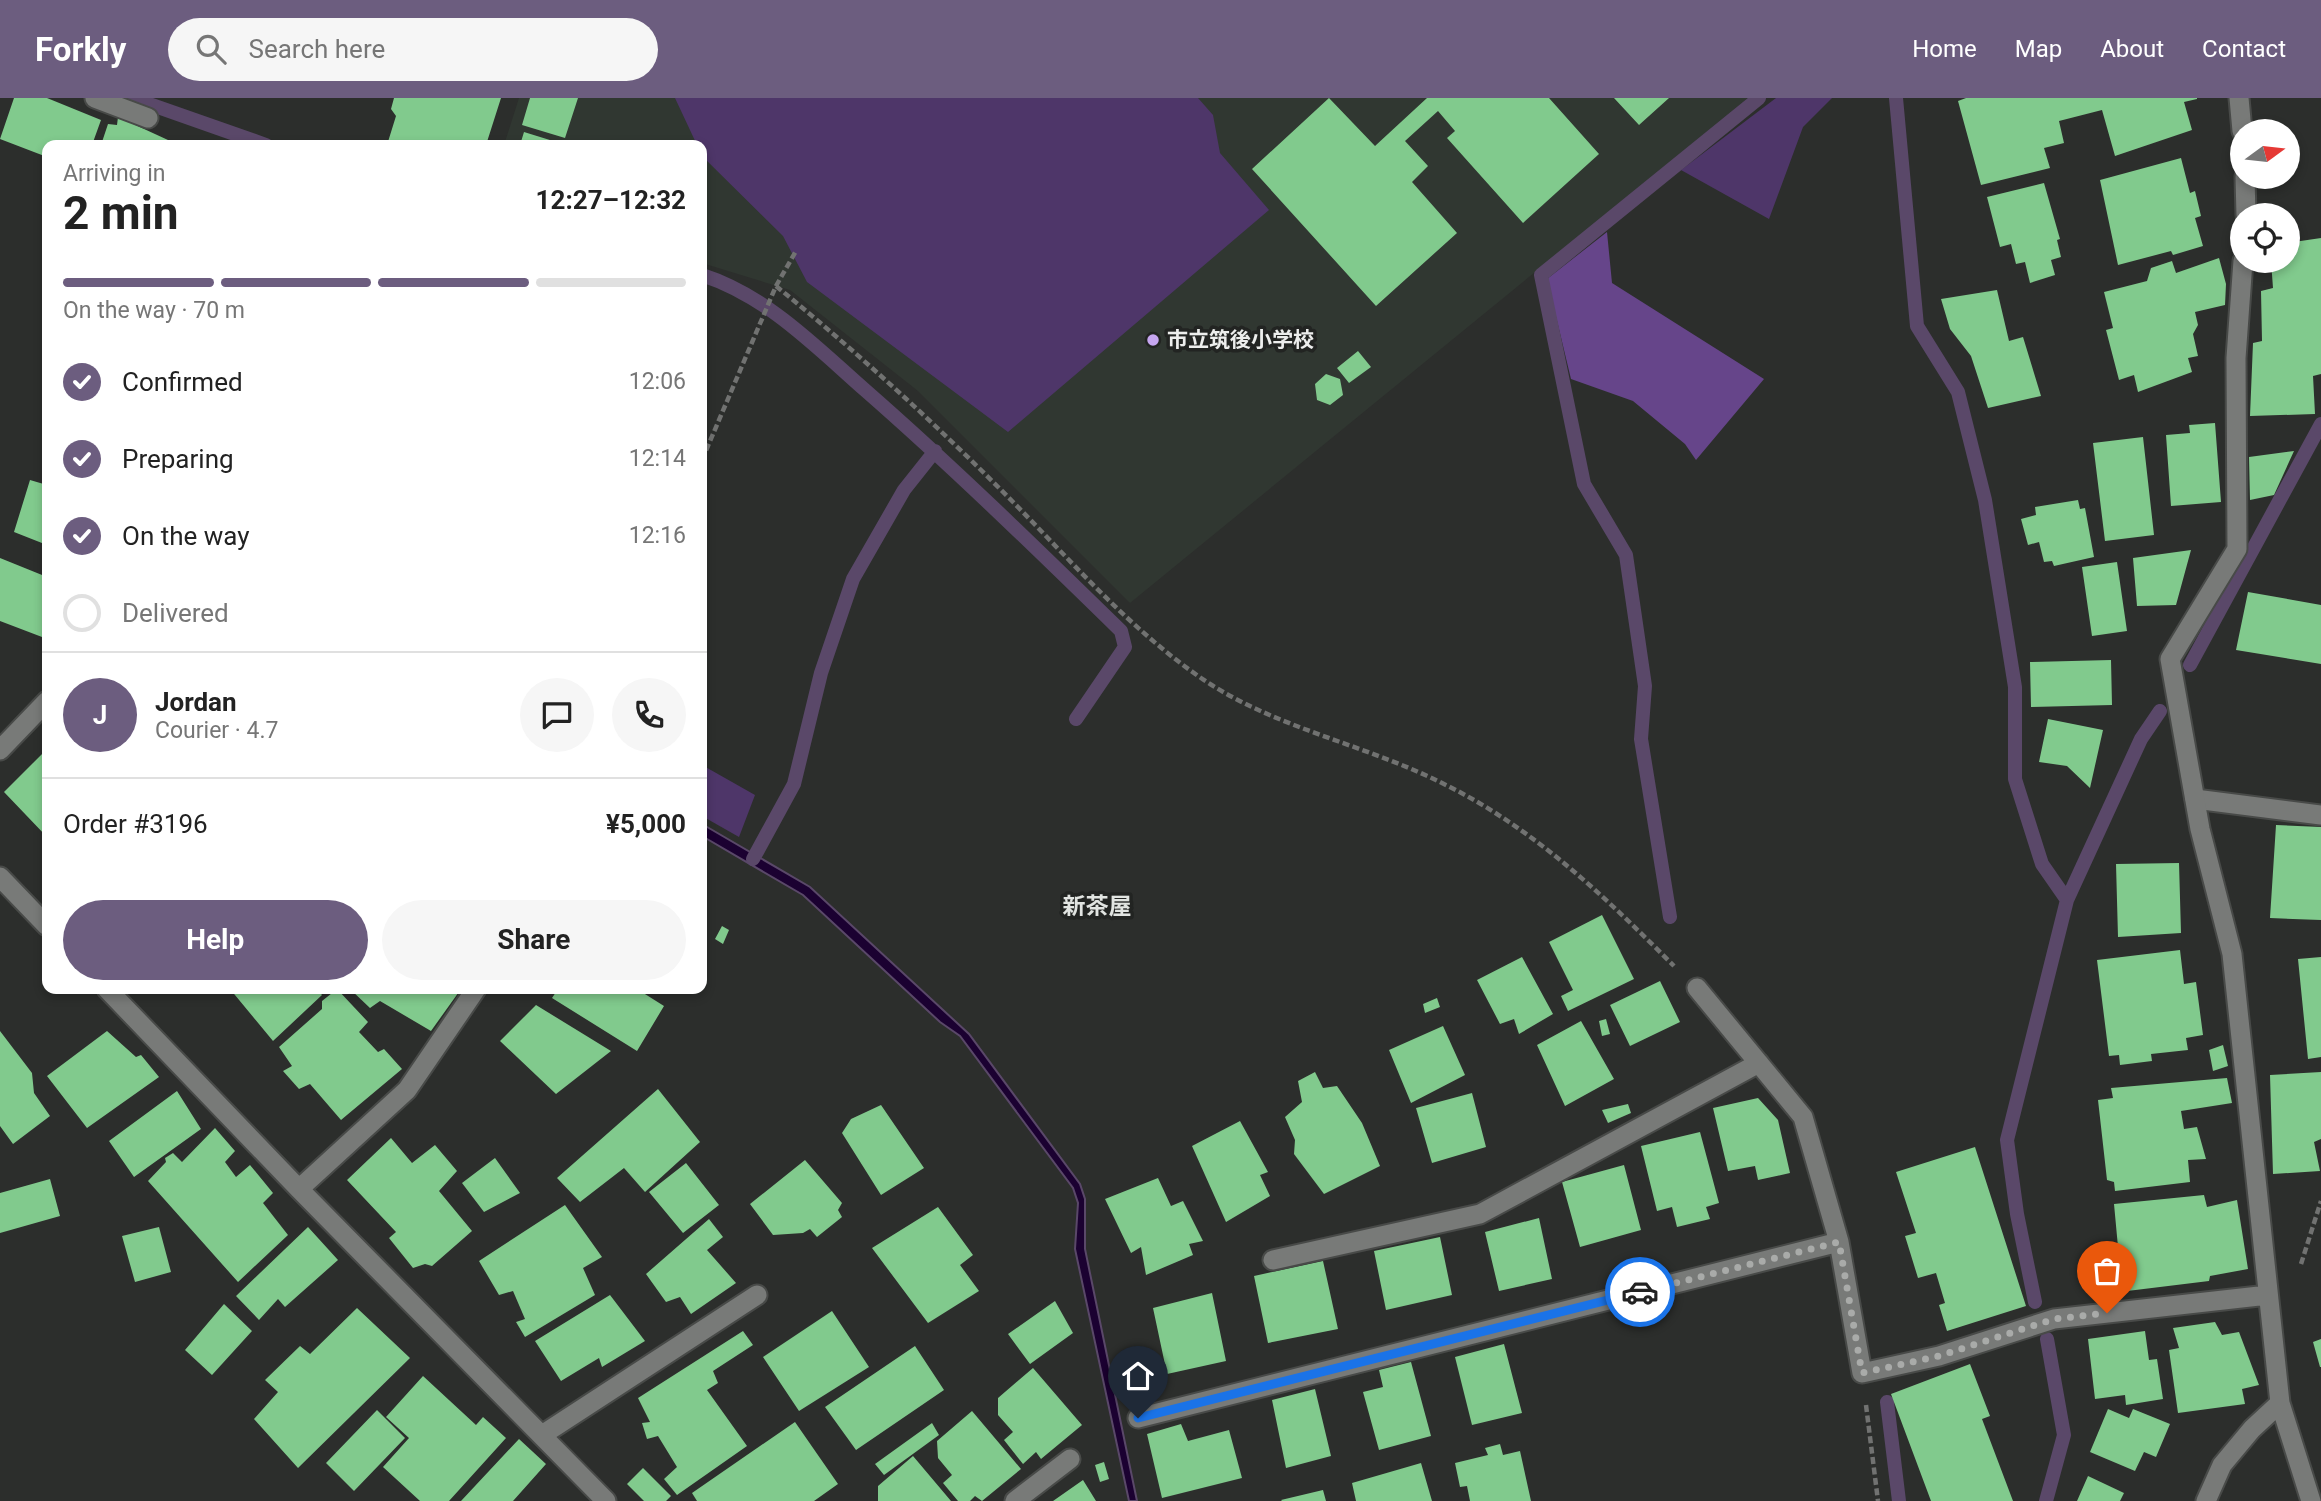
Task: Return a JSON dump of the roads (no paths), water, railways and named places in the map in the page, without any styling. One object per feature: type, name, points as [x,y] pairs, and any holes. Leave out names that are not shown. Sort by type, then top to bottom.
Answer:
[{"type":"street","points":[[95,98],[148,118]]},
{"type":"street","points":[[2239,98],[2241,119]]},
{"type":"street","points":[[2242,273],[2236,358],[2237,549],[2170,659],[2195,799],[2232,954],[2280,1403],[2311,1501]]},
{"type":"street","points":[[0,750],[42,706]]},
{"type":"street","points":[[2195,799],[2321,815]]},
{"type":"street","points":[[0,877],[42,921]]},
{"type":"street","points":[[1697,988],[1803,1117],[1839,1242],[1862,1373],[1939,1356],[2054,1319],[2268,1295]]},
{"type":"street","points":[[112,994],[606,1501]]},
{"type":"street","points":[[299,1189],[407,1090],[473,994]]},
{"type":"street","points":[[1273,1260],[1480,1214],[1759,1063]]},
{"type":"street","points":[[1138,1418],[1839,1242]]},
{"type":"street","points":[[542,1435],[757,1295]]},
{"type":"street","points":[[2206,1501],[2222,1465],[2252,1429],[2280,1403]]},
{"type":"street","points":[[1015,1501],[1070,1459]]},
{"type":"waterway","points":[[132,98],[252,140]]},
{"type":"waterway","points":[[1670,917],[1641,739],[1645,686],[1626,555],[1584,484],[1541,275],[1759,98]]},
{"type":"waterway","points":[[1896,98],[1917,326],[1958,392],[1985,500],[2015,687],[2015,779],[2042,864],[2067,900]]},
{"type":"waterway","points":[[707,277],[748,296],[809,340],[963,478],[1121,631],[1125,647],[1076,719]]},
{"type":"waterway","points":[[2190,665],[2321,424]]},
{"type":"waterway","points":[[753,859],[794,784],[821,673],[853,579],[904,490],[935,451]]},
{"type":"waterway","points":[[2035,1302],[2017,1214],[2007,1140],[2067,900],[2141,739],[2160,711]]},
{"type":"waterway","points":[[2046,1501],[2064,1435],[2047,1339]]},
{"type":"waterway","points":[[1887,1402],[1899,1501]]},
{"type":"place","name":"市立筑後小学校","points":[[1153,340]]},
{"type":"district","name":"新茶屋","points":[[1097,906]]}]
